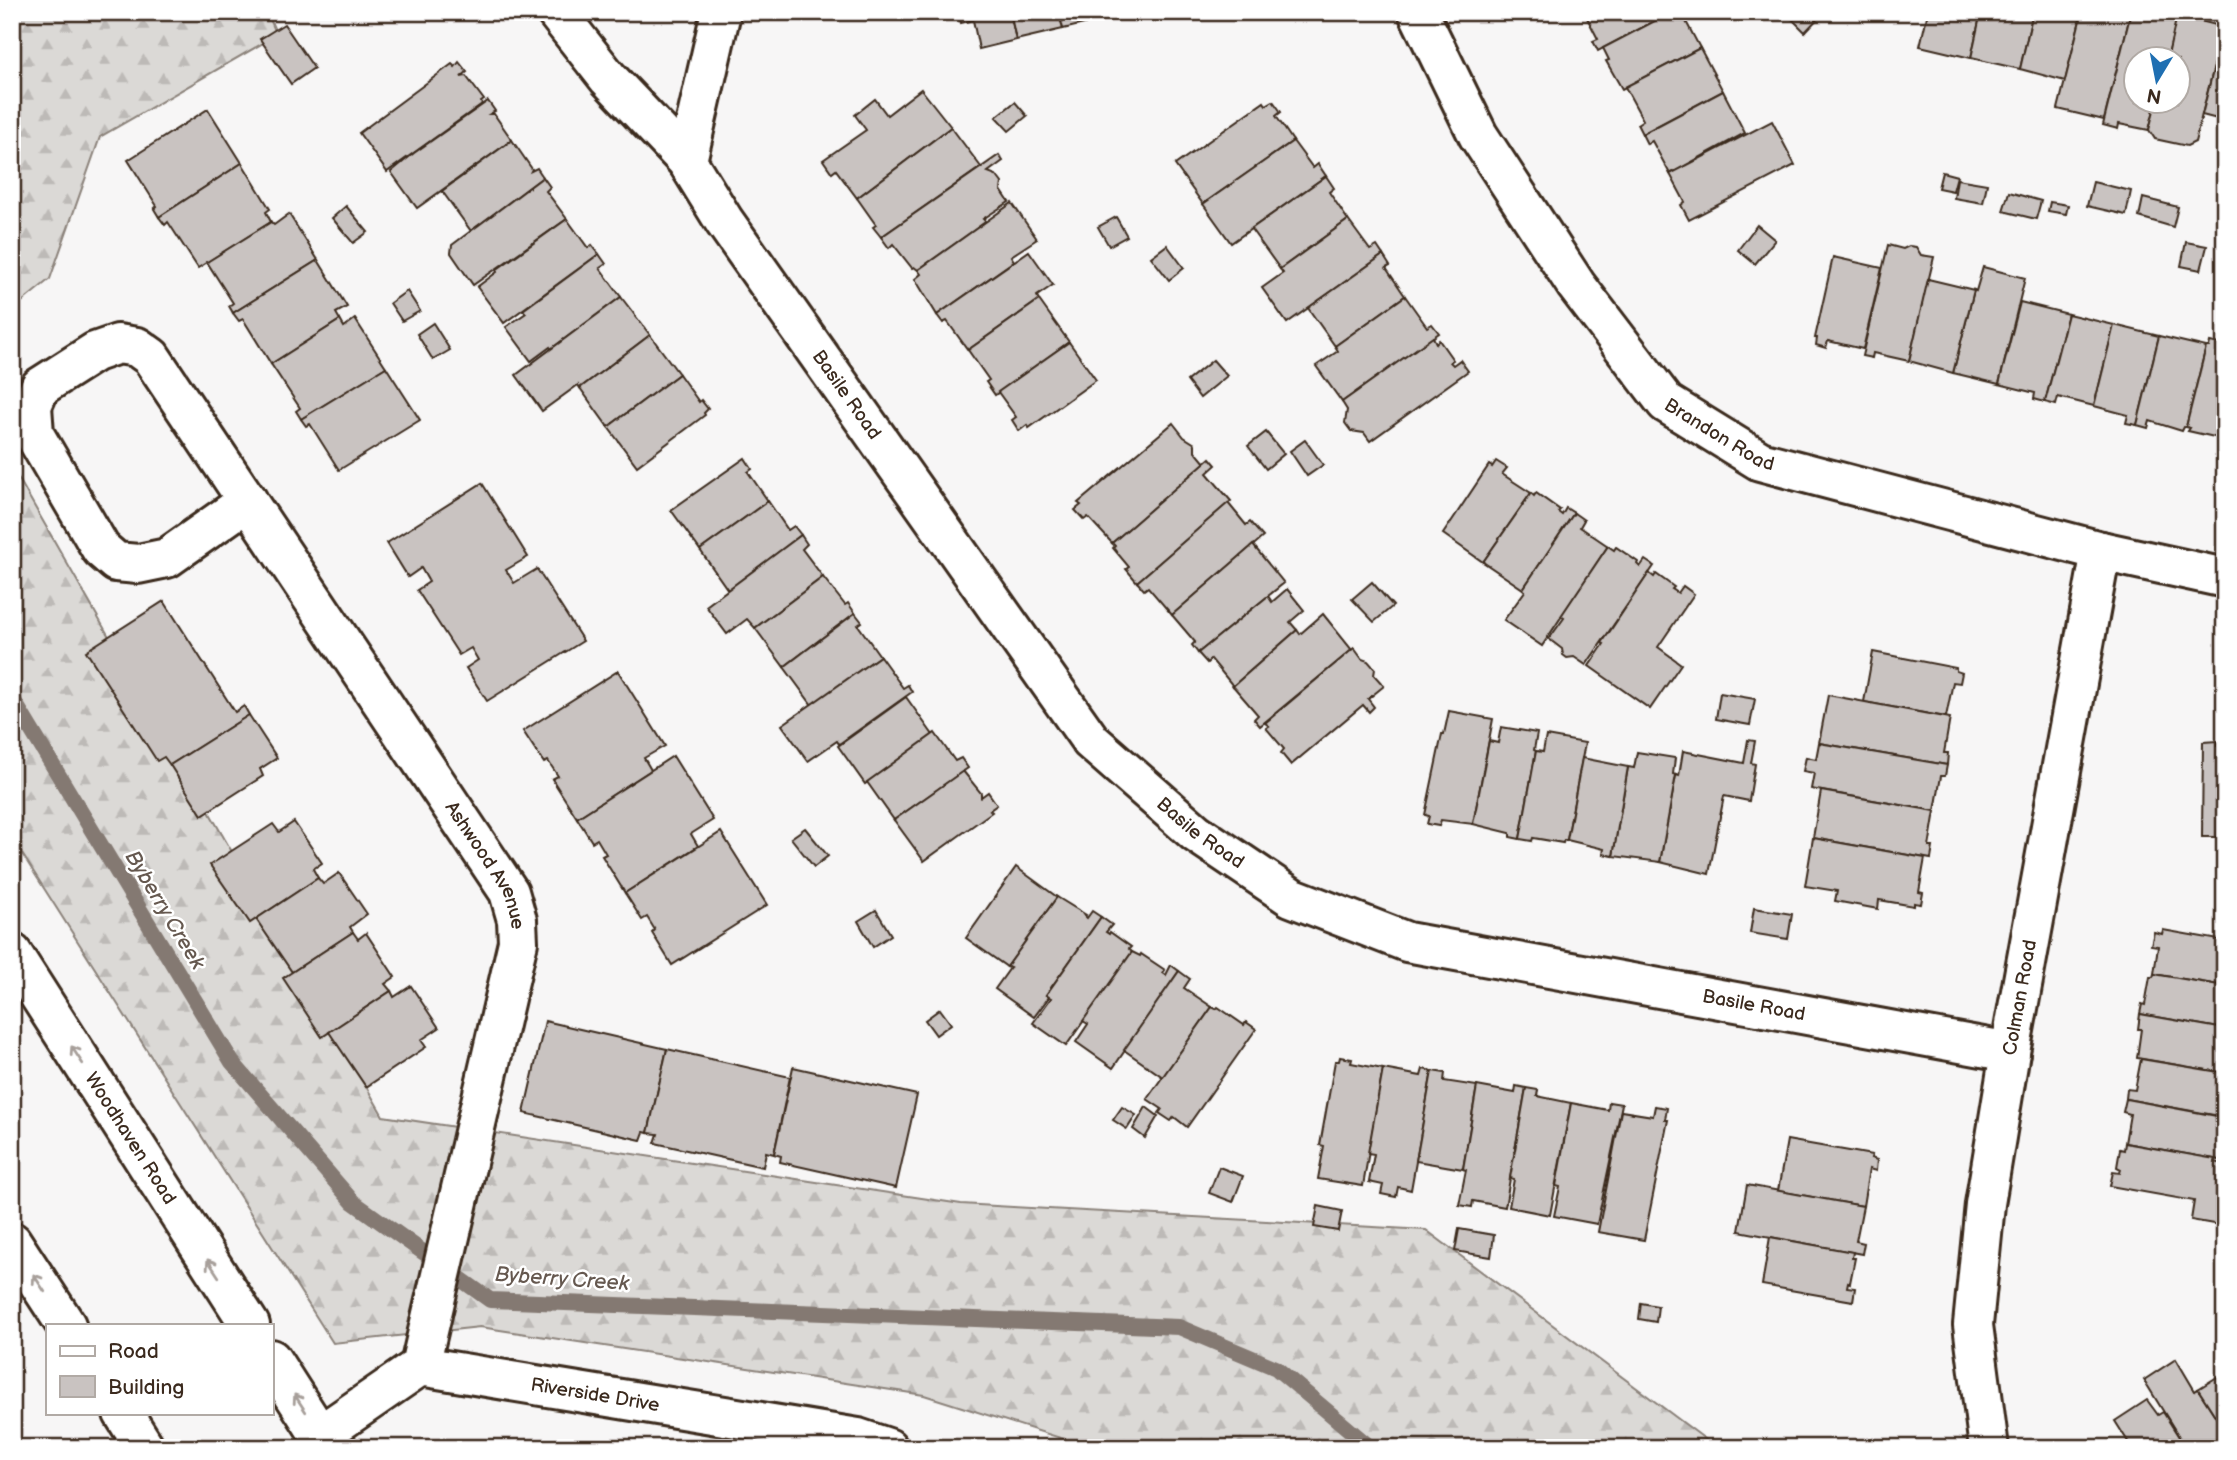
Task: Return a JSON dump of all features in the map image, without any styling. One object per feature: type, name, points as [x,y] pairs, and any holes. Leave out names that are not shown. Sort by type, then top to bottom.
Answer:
[{"type":"main road","name":"Basile Road","points":[[556,12],[608,78],[687,161],[724,221],[1091,741],[1196,833],[1291,897],[1407,942],[2010,1052]]},
{"type":"main road","points":[[687,161],[721,12]]},
{"type":"main road","name":"Brandon Road","points":[[1418,12],[1478,135],[1576,285],[1667,403],[1760,461],[2101,551],[2225,578]]},
{"type":"main road","name":"Ashwood Avenue","points":[[248,501],[167,558],[138,564],[116,562],[102,549],[34,434],[32,406],[40,387],[95,352],[118,344],[137,347],[151,357],[248,501],[509,892],[517,920],[518,942],[420,1366]]},
{"type":"main road","name":"Colman Road","points":[[1989,1448],[1973,1325],[1985,1204],[2101,551]]},
{"type":"main road","name":"Woodhaven Road","points":[[12,953],[249,1324]]},
{"type":"main road","points":[[12,1242],[65,1324]]},
{"type":"main road","points":[[273,1362],[324,1442],[420,1366]]},
{"type":"main road","name":"Riverside Drive","points":[[420,1366],[858,1438],[888,1448]]},
{"type":"main road","points":[[123,1414],[145,1448]]},
{"type":"green space","points":[[12,12],[267,12],[277,35],[100,137],[50,279],[12,310]]},
{"type":"green space","points":[[12,467],[383,1116],[961,1204],[1426,1230],[1717,1448],[1092,1448],[924,1395],[480,1327],[333,1343],[12,838]]},
{"type":"building","points":[[958,12],[1010,12],[1016,40],[979,49],[973,20],[961,23]]},
{"type":"building","points":[[1010,12],[1059,12],[1063,29],[1016,40]]},
{"type":"building","points":[[1059,12],[1108,12],[1109,18],[1063,29]]},
{"type":"building","points":[[1584,12],[1672,12],[1598,51],[1593,41],[1598,39]]},
{"type":"building","points":[[1672,12],[1681,12],[1700,48],[1622,89],[1606,61],[1609,60],[1603,48]]},
{"type":"building","points":[[1824,12],[1805,32],[1787,14]]},
{"type":"building","points":[[1928,12],[1981,12],[1971,58],[1920,46]]},
{"type":"building","points":[[1981,12],[2033,12],[2020,69],[1971,58]]},
{"type":"building","points":[[2033,12],[2082,12],[2065,81],[2020,69]]},
{"type":"building","points":[[2082,12],[2131,12],[2104,120],[2058,109]]},
{"type":"building","points":[[2131,12],[2158,12],[2177,18],[2170,46],[2123,46]]},
{"type":"building","points":[[2177,15],[2224,27],[2195,142],[2187,146],[2155,139],[2149,130],[2152,116],[2192,116],[2192,46],[2170,46]]},
{"type":"building","points":[[284,24],[314,68],[291,84],[260,39]]},
{"type":"building","points":[[2225,27],[2225,121],[2202,115]]},
{"type":"building","points":[[1700,48],[1723,91],[1642,134],[1637,124],[1643,120],[1625,87]]},
{"type":"building","points":[[2122,48],[2122,116],[2152,116],[2149,130],[2119,124],[2118,129],[2103,125]]},
{"type":"building","points":[[459,62],[467,72],[461,77],[466,76],[484,100],[482,104],[387,172],[359,133],[452,64],[455,67]]},
{"type":"building","points":[[921,89],[951,127],[857,198],[836,170],[832,173],[823,160],[866,130],[855,115],[875,99],[887,115]]},
{"type":"building","points":[[1723,91],[1745,133],[1670,174],[1652,141],[1647,144],[1642,134]]},
{"type":"building","points":[[488,101],[495,111],[490,114],[494,114],[512,140],[417,208],[391,172]]},
{"type":"building","points":[[1273,101],[1281,112],[1276,116],[1293,141],[1203,204],[1175,165],[1264,102],[1266,105]]},
{"type":"building","points":[[1015,102],[1027,116],[1009,131],[996,117]]},
{"type":"building","points":[[208,109],[242,163],[159,217],[154,209],[157,206],[128,160]]},
{"type":"building","points":[[1772,121],[1795,165],[1689,220],[1681,205],[1685,202],[1670,174]]},
{"type":"building","points":[[951,127],[981,167],[881,237],[857,198]]},
{"type":"building","points":[[512,140],[531,171],[537,168],[543,177],[471,231],[442,191]]},
{"type":"building","points":[[1293,141],[1313,168],[1318,164],[1326,176],[1231,243],[1203,204]]},
{"type":"building","points":[[999,155],[1003,161],[988,172],[996,175],[1002,183],[1001,190],[1009,202],[983,219],[986,222],[918,270],[912,268],[893,244],[889,248],[881,237]]},
{"type":"building","points":[[242,163],[270,209],[266,212],[271,222],[198,268],[168,222],[165,225],[159,217]]},
{"type":"building","points":[[1942,172],[1957,176],[1953,191],[1938,188]]},
{"type":"building","points":[[1326,176],[1334,188],[1329,192],[1348,220],[1280,269],[1251,229]]},
{"type":"building","points":[[543,177],[550,187],[546,191],[567,219],[473,285],[451,253],[452,245]]},
{"type":"building","points":[[1957,179],[1987,184],[1983,203],[1954,198]]},
{"type":"building","points":[[2093,182],[2131,191],[2126,215],[2087,206]]},
{"type":"building","points":[[2009,192],[2041,201],[2036,219],[2003,211]]},
{"type":"building","points":[[2143,198],[2178,207],[2173,227],[2139,217]]},
{"type":"building","points":[[2050,202],[2068,205],[2066,214],[2048,211]]},
{"type":"building","points":[[1012,203],[1037,239],[1011,256],[1014,261],[937,315],[915,279],[921,274],[918,270]]},
{"type":"building","points":[[346,206],[368,232],[353,243],[332,218]]},
{"type":"building","points":[[289,214],[318,260],[233,313],[229,306],[233,303],[207,262],[271,222],[274,225]]},
{"type":"building","points":[[1116,217],[1127,236],[1109,246],[1098,227]]},
{"type":"building","points":[[567,219],[588,248],[592,245],[599,254],[504,323],[477,287],[497,272],[496,270]]},
{"type":"building","points":[[1348,220],[1370,250],[1377,246],[1383,255],[1287,323],[1262,288],[1283,273],[1280,269]]},
{"type":"building","points":[[1757,225],[1775,240],[1755,264],[1738,250]]},
{"type":"building","points":[[2186,242],[2207,246],[2201,270],[2181,266]]},
{"type":"building","points":[[1167,245],[1184,268],[1169,280],[1151,257]]},
{"type":"building","points":[[1888,245],[1903,249],[1916,247],[1921,255],[1934,257],[1909,361],[1873,353],[1872,358],[1862,356]]},
{"type":"building","points":[[1029,251],[1053,285],[1037,296],[1039,300],[968,350],[947,321],[943,323],[937,315]]},
{"type":"building","points":[[599,254],[606,264],[600,268],[621,297],[531,361],[506,327],[526,313],[523,310]]},
{"type":"building","points":[[1383,255],[1390,266],[1386,268],[1405,296],[1335,346],[1308,308]]},
{"type":"building","points":[[1833,257],[1882,268],[1863,349],[1828,341],[1826,348],[1816,345],[1815,338]]},
{"type":"building","points":[[318,260],[347,307],[336,313],[340,320],[271,364],[243,319],[239,321],[233,313]]},
{"type":"building","points":[[1983,267],[2025,278],[1999,384],[1953,373],[1974,290],[1976,291]]},
{"type":"building","points":[[1928,279],[1974,290],[1953,373],[1909,361]]},
{"type":"building","points":[[407,291],[420,311],[402,321],[390,303]]},
{"type":"building","points":[[1405,296],[1427,327],[1432,324],[1439,333],[1342,402],[1316,366],[1338,351],[1335,346]]},
{"type":"building","points":[[621,297],[650,335],[580,388],[578,385],[542,411],[516,375]]},
{"type":"building","points":[[1039,300],[1069,342],[995,395],[986,382],[989,380],[968,350]]},
{"type":"building","points":[[2020,302],[2068,314],[2045,402],[2034,399],[2035,393],[1999,384]]},
{"type":"building","points":[[2068,314],[2114,325],[2094,406],[2058,397],[2056,405],[2045,402]]},
{"type":"building","points":[[355,319],[386,367],[301,419],[296,411],[300,408],[271,364],[340,320],[344,327]]},
{"type":"building","points":[[433,323],[450,350],[433,360],[417,334]]},
{"type":"building","points":[[2114,325],[2159,336],[2137,425],[2126,423],[2128,415],[2094,406]]},
{"type":"building","points":[[650,335],[679,374],[608,427],[580,388]]},
{"type":"building","points":[[2159,336],[2206,347],[2186,427],[2182,431],[2150,421],[2148,428],[2137,425]]},
{"type":"building","points":[[1433,337],[1436,343],[1439,340],[1453,360],[1450,362],[1453,365],[1460,360],[1468,371],[1370,441],[1364,433],[1351,431],[1345,423],[1347,410],[1342,402]]},
{"type":"building","points":[[1069,342],[1096,380],[1029,428],[1027,425],[1019,431],[1012,420],[1016,417],[998,392]]},
{"type":"building","points":[[2210,342],[2225,345],[2225,446],[2218,444],[2219,438],[2188,431],[2190,428],[2186,427],[2206,347],[2209,347]]},
{"type":"building","points":[[1213,360],[1227,376],[1200,398],[1187,381]]},
{"type":"building","points":[[386,367],[420,420],[339,470],[310,424],[306,426],[301,419]]},
{"type":"building","points":[[679,374],[699,402],[701,400],[708,409],[705,415],[637,466],[608,427]]},
{"type":"building","points":[[1173,423],[1184,437],[1195,444],[1195,451],[1205,463],[1112,543],[1088,517],[1084,520],[1075,510],[1081,505],[1078,503]]},
{"type":"building","points":[[1266,432],[1284,454],[1266,469],[1248,446]]},
{"type":"building","points":[[1305,440],[1323,465],[1307,476],[1290,451]]},
{"type":"building","points":[[745,458],[752,469],[748,472],[768,501],[700,550],[671,510]]},
{"type":"building","points":[[1210,458],[1216,465],[1207,473],[1231,501],[1137,582],[1126,569],[1129,567],[1112,543]]},
{"type":"building","points":[[1496,461],[1507,468],[1502,474],[1531,493],[1483,562],[1443,534],[1489,465],[1492,467]]},
{"type":"building","points":[[482,483],[528,557],[506,570],[514,583],[537,569],[583,641],[487,701],[466,668],[478,660],[471,648],[459,655],[417,590],[429,582],[421,568],[408,577],[387,543]]},
{"type":"building","points":[[1531,493],[1534,496],[1536,493],[1560,510],[1558,512],[1562,515],[1566,508],[1574,513],[1523,589],[1483,562]]},
{"type":"building","points":[[768,501],[788,530],[794,526],[801,535],[728,590],[700,550]]},
{"type":"building","points":[[1228,503],[1246,525],[1250,522],[1263,537],[1172,615],[1148,587],[1144,590],[1137,582]]},
{"type":"building","points":[[1574,513],[1584,520],[1580,527],[1608,546],[1542,646],[1504,620]]},
{"type":"building","points":[[801,535],[807,544],[802,549],[823,577],[755,628],[747,619],[727,634],[706,606]]},
{"type":"building","points":[[1253,545],[1284,583],[1198,653],[1192,645],[1195,642],[1172,615]]},
{"type":"building","points":[[1608,546],[1614,550],[1616,547],[1638,562],[1640,567],[1645,560],[1654,566],[1586,665],[1574,657],[1567,658],[1562,649],[1549,639],[1564,618],[1561,616]]},
{"type":"building","points":[[1649,573],[1654,577],[1656,574],[1678,593],[1683,586],[1694,594],[1658,647],[1681,664],[1650,709],[1589,666]]},
{"type":"building","points":[[823,577],[845,605],[848,603],[855,613],[784,667],[755,628]]},
{"type":"building","points":[[1372,582],[1393,606],[1374,622],[1352,599]]},
{"type":"building","points":[[1287,589],[1304,610],[1290,622],[1297,630],[1233,686],[1211,659],[1207,663],[1198,653],[1268,596],[1272,602]]},
{"type":"building","points":[[164,601],[235,712],[244,706],[249,715],[170,765],[164,757],[157,761],[86,651]]},
{"type":"building","points":[[855,613],[862,622],[858,625],[880,656],[812,705],[784,667]]},
{"type":"building","points":[[1323,614],[1352,650],[1260,726],[1254,719],[1258,715],[1233,686],[1297,630],[1300,634]]},
{"type":"building","points":[[1354,648],[1362,659],[1375,669],[1374,675],[1384,686],[1368,699],[1374,707],[1369,712],[1363,705],[1291,765],[1281,753],[1284,749],[1266,728],[1269,726],[1265,723]]},
{"type":"building","points":[[1873,652],[1956,668],[1956,671],[1962,673],[1960,683],[1953,682],[1946,717],[1864,702]]},
{"type":"building","points":[[880,656],[903,688],[908,685],[912,692],[839,744],[837,741],[808,761],[782,725]]},
{"type":"building","points":[[618,671],[665,746],[644,758],[651,770],[577,818],[552,779],[558,776],[548,761],[544,763],[523,731]]},
{"type":"building","points":[[1720,693],[1755,699],[1750,725],[1716,719]]},
{"type":"building","points":[[1828,695],[1950,718],[1944,753],[1948,753],[1947,765],[1819,743]]},
{"type":"building","points":[[906,697],[933,735],[865,784],[838,746]]},
{"type":"building","points":[[1449,711],[1493,719],[1473,824],[1441,820],[1439,826],[1427,824],[1429,816],[1425,815]]},
{"type":"building","points":[[249,715],[277,758],[260,769],[263,776],[202,815],[170,765]]},
{"type":"building","points":[[1501,727],[1537,733],[1520,839],[1510,837],[1510,833],[1473,824],[1489,741],[1498,743]]},
{"type":"building","points":[[935,733],[955,761],[961,758],[968,768],[894,820],[867,782]]},
{"type":"building","points":[[1546,736],[1585,743],[1567,840],[1563,843],[1533,838],[1532,841],[1520,839],[1536,751],[1543,752]]},
{"type":"building","points":[[1748,740],[1755,741],[1751,763],[1755,764],[1749,801],[1724,796],[1709,874],[1660,862],[1683,751],[1744,763]]},
{"type":"building","points":[[2217,741],[2217,746],[2225,746],[2225,837],[2202,837],[2203,742]]},
{"type":"building","points":[[1819,743],[1947,765],[1945,776],[1941,776],[1935,811],[1811,789],[1814,773],[1803,771],[1806,757],[1816,759]]},
{"type":"building","points":[[1637,752],[1675,758],[1673,774],[1676,775],[1660,862],[1613,856],[1628,767],[1634,768]]},
{"type":"building","points":[[673,756],[713,820],[691,834],[698,846],[625,893],[602,856],[606,854],[597,839],[592,842],[577,818]]},
{"type":"building","points":[[1582,758],[1628,767],[1613,856],[1603,854],[1604,849],[1567,840]]},
{"type":"building","points":[[963,771],[981,793],[981,797],[988,792],[997,805],[990,810],[992,812],[924,861],[894,820]]},
{"type":"building","points":[[1821,791],[1935,811],[1929,847],[1933,847],[1931,859],[1813,838]]},
{"type":"building","points":[[294,822],[322,863],[313,869],[318,878],[250,923],[210,865],[273,824],[279,832]]},
{"type":"building","points":[[805,828],[828,856],[814,867],[791,838]]},
{"type":"building","points":[[721,832],[767,905],[672,965],[652,933],[655,930],[647,917],[642,920],[625,893]]},
{"type":"building","points":[[1813,838],[1925,858],[1919,892],[1923,893],[1921,904],[1914,903],[1914,906],[1879,900],[1878,909],[1835,901],[1837,891],[1805,886]]},
{"type":"building","points":[[1016,867],[1057,897],[1007,967],[966,938]]},
{"type":"building","points":[[339,873],[367,914],[350,927],[353,932],[292,972],[256,919],[318,878],[323,884]]},
{"type":"building","points":[[1057,897],[1087,918],[1092,911],[1101,917],[1046,995],[1049,997],[1034,1017],[995,989],[1010,968],[1007,967]]},
{"type":"building","points":[[1754,908],[1792,914],[1788,939],[1750,933]]},
{"type":"building","points":[[876,910],[891,935],[873,947],[858,921]]},
{"type":"building","points":[[1101,917],[1112,925],[1106,932],[1131,947],[1129,949],[1132,952],[1066,1046],[1033,1023],[1051,998],[1046,995]]},
{"type":"building","points":[[2163,930],[2225,941],[2225,986],[2154,974],[2158,946],[2151,945],[2154,932],[2162,934]]},
{"type":"building","points":[[353,932],[358,939],[366,933],[395,977],[385,984],[391,991],[322,1037],[283,978]]},
{"type":"building","points":[[1132,952],[1140,956],[1141,954],[1165,970],[1163,973],[1166,975],[1171,965],[1179,971],[1113,1068],[1076,1042],[1088,1024],[1083,1021]]},
{"type":"building","points":[[1179,971],[1190,979],[1184,988],[1212,1007],[1163,1077],[1124,1050]]},
{"type":"building","points":[[2154,974],[2225,986],[2225,1029],[2140,1014],[2142,1004],[2145,1005],[2150,977]]},
{"type":"building","points":[[411,986],[439,1028],[421,1040],[426,1047],[366,1087],[329,1032],[391,991],[394,997]]},
{"type":"building","points":[[1212,1007],[1218,1007],[1244,1025],[1246,1022],[1256,1029],[1187,1127],[1174,1117],[1171,1121],[1159,1113],[1162,1109],[1147,1099]]},
{"type":"building","points":[[940,1009],[951,1024],[936,1035],[925,1020]]},
{"type":"building","points":[[2140,1014],[2225,1029],[2225,1073],[2137,1058]]},
{"type":"building","points":[[545,1021],[667,1049],[648,1133],[644,1132],[641,1140],[524,1113]]},
{"type":"building","points":[[667,1049],[790,1077],[774,1154],[766,1152],[763,1167],[655,1143],[658,1134],[648,1133]]},
{"type":"building","points":[[1340,1057],[1352,1059],[1351,1063],[1383,1069],[1363,1186],[1318,1179],[1324,1146],[1320,1145],[1335,1061],[1339,1061]]},
{"type":"building","points":[[2141,1059],[2225,1073],[2225,1117],[2126,1099],[2127,1089],[2135,1090]]},
{"type":"building","points":[[793,1067],[917,1095],[896,1188],[780,1162],[781,1156],[774,1154]]},
{"type":"building","points":[[1383,1069],[1421,1076],[1423,1069],[1432,1071],[1411,1190],[1398,1187],[1396,1197],[1381,1194],[1383,1185],[1369,1182],[1374,1154],[1368,1153]]},
{"type":"building","points":[[1432,1071],[1445,1073],[1444,1081],[1477,1086],[1463,1169],[1416,1161]]},
{"type":"building","points":[[1477,1086],[1515,1093],[1516,1086],[1526,1088],[1505,1207],[1473,1201],[1472,1207],[1459,1205]]},
{"type":"building","points":[[1526,1088],[1538,1090],[1537,1096],[1571,1103],[1550,1215],[1509,1207],[1514,1179],[1510,1178]]},
{"type":"building","points":[[2126,1099],[2222,1117],[2225,1120],[2225,1161],[2125,1143],[2130,1114],[2123,1112]]},
{"type":"building","points":[[1609,1102],[1622,1104],[1597,1224],[1554,1216],[1560,1187],[1556,1186],[1571,1103],[1608,1110]]},
{"type":"building","points":[[1655,1106],[1667,1108],[1665,1120],[1668,1120],[1644,1240],[1598,1232],[1621,1111],[1653,1116]]},
{"type":"building","points":[[1122,1107],[1136,1115],[1127,1129],[1113,1120]]},
{"type":"building","points":[[1146,1107],[1158,1116],[1145,1138],[1133,1129]]},
{"type":"building","points":[[1787,1140],[1872,1155],[1871,1158],[1877,1160],[1876,1171],[1869,1169],[1863,1206],[1778,1191]]},
{"type":"building","points":[[2125,1143],[2215,1159],[2214,1162],[2225,1164],[2225,1226],[2191,1220],[2194,1201],[2110,1186],[2113,1172],[2120,1173],[2121,1169],[2117,1167],[2120,1149],[2124,1150]]},
{"type":"building","points":[[1219,1167],[1243,1176],[1233,1202],[1209,1193]]},
{"type":"building","points":[[1747,1185],[1863,1206],[1856,1241],[1864,1243],[1862,1254],[1739,1231]]},
{"type":"building","points":[[1318,1206],[1342,1211],[1338,1231],[1314,1227]]},
{"type":"building","points":[[1459,1229],[1494,1235],[1491,1257],[1455,1251]]},
{"type":"building","points":[[1770,1237],[1853,1252],[1852,1258],[1855,1258],[1847,1287],[1855,1288],[1853,1301],[1762,1285]]},
{"type":"building","points":[[1641,1303],[1658,1306],[1656,1322],[1639,1319]]},
{"type":"building","points":[[2176,1359],[2195,1391],[2198,1389],[2225,1431],[2225,1448],[2186,1448],[2144,1380]]},
{"type":"building","points":[[2225,1372],[2225,1431],[2198,1389]]},
{"type":"building","points":[[2147,1400],[2158,1415],[2163,1412],[2186,1448],[2132,1448],[2115,1421]]},
{"type":"waterway","name":"Byberry Creek","points":[[12,698],[232,1062],[353,1202],[490,1300],[1179,1327],[1276,1368],[1371,1448]]}]
